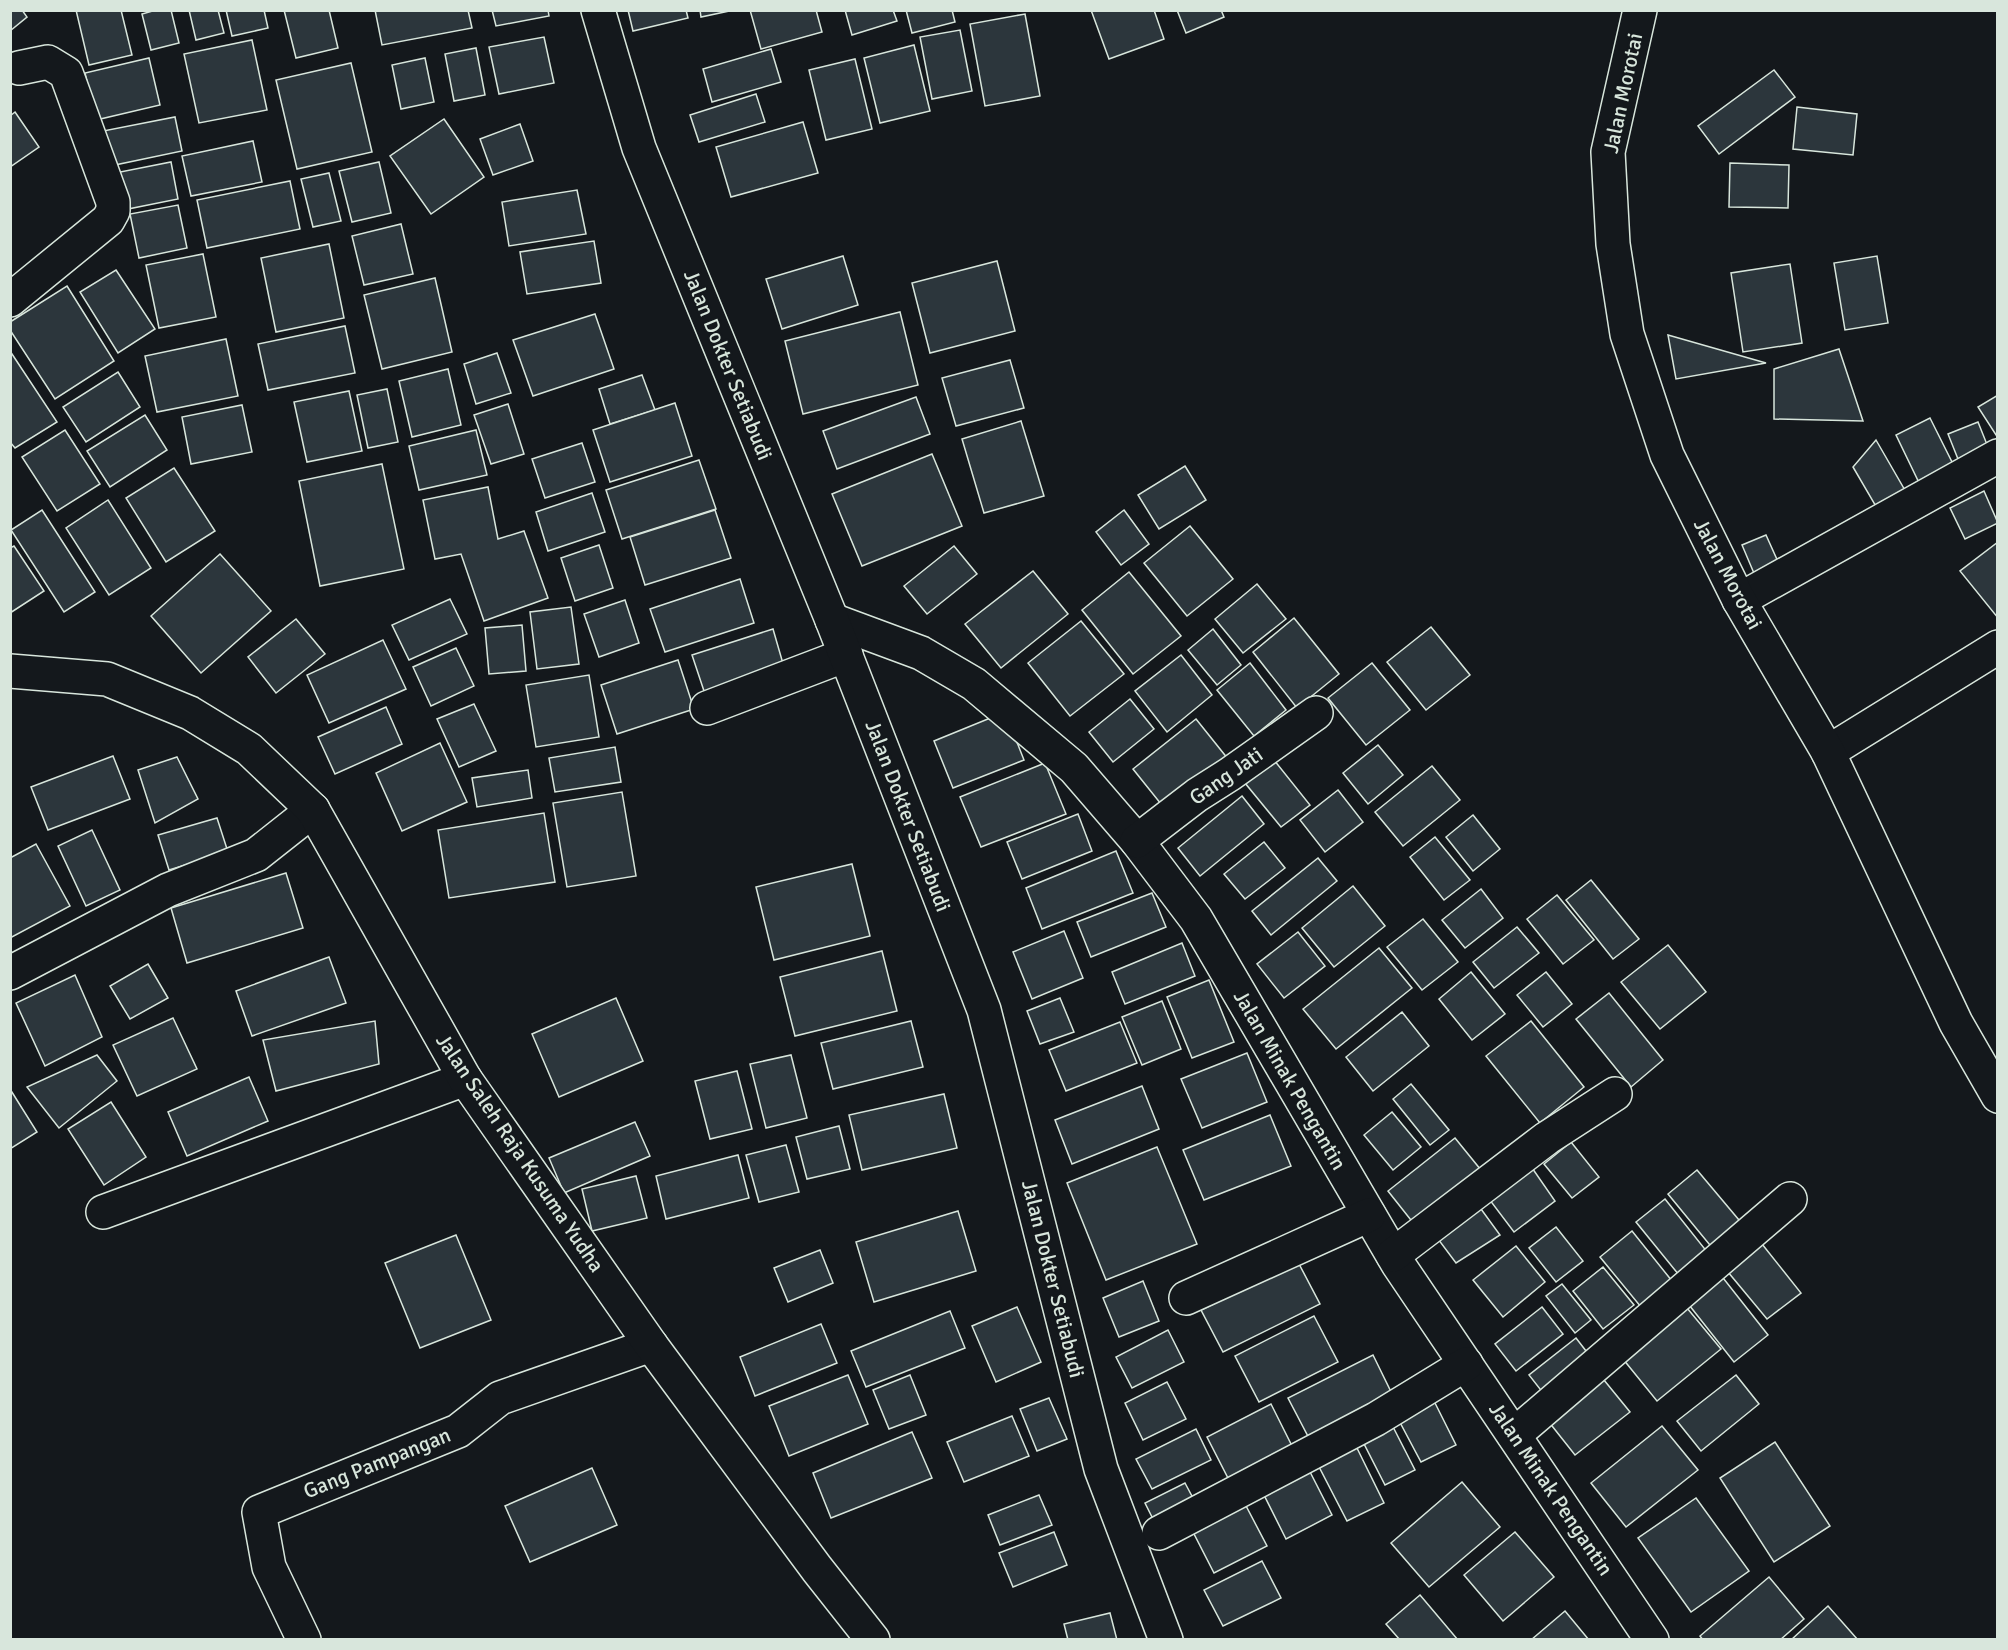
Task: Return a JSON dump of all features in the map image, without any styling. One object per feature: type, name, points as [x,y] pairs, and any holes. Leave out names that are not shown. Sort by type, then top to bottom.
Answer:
[{"type":"street","name":"Jalan Dokter Setiabudi","points":[[598,10],[639,148],[846,655],[984,1010],[1101,1469],[1167,1640]]},
{"type":"street","name":"Jalan Morotai","points":[[1640,10],[1608,152],[1613,244],[1627,334],[1667,454],[1739,600],[1828,752],[1956,1023],[1998,1096]]},
{"type":"street","points":[[10,300],[108,220],[113,211],[113,202],[66,73],[48,62],[19,68]]},
{"type":"street","points":[[1739,600],[1998,456]]},
{"type":"street","name":"Jalan Minak Pengantin","points":[[832,621],[921,652],[974,684],[1074,768],[1137,841],[1196,919],[1393,1255],[1652,1640]]},
{"type":"street","points":[[1828,752],[1998,647]]},
{"type":"street","points":[[707,708],[846,655]]},
{"type":"street","name":"Jalan Saleh Raja Kusuma Yudha","points":[[10,671],[107,679],[190,713],[249,749],[313,810],[465,1078],[651,1345],[817,1569],[873,1640]]},
{"type":"street","name":"Gang Jati","points":[[1137,841],[1197,795],[1316,713]]},
{"type":"street","points":[[10,973],[168,890],[256,855],[313,810]]},
{"type":"street","points":[[103,1212],[465,1078]]},
{"type":"street","points":[[1393,1255],[1547,1138],[1615,1094]]},
{"type":"street","points":[[1514,1435],[1790,1199]]},
{"type":"street","points":[[1186,1298],[1369,1215]]},
{"type":"street","name":"Gang Pampangan","points":[[304,1640],[269,1566],[259,1512],[458,1431],[500,1398],[651,1345]]},
{"type":"street","points":[[1159,1533],[1376,1419],[1466,1364]]},
{"type":"building","points":[[10,10],[22,10],[27,17],[10,31]]},
{"type":"building","points":[[76,10],[121,10],[132,55],[89,65]]},
{"type":"building","points":[[156,10],[171,10],[179,43],[151,50],[142,14]]},
{"type":"building","points":[[189,10],[218,10],[224,33],[196,40]]},
{"type":"building","points":[[226,10],[264,10],[268,28],[232,36]]},
{"type":"building","points":[[284,10],[329,10],[338,48],[296,58]]},
{"type":"building","points":[[375,10],[468,10],[472,28],[382,45]]},
{"type":"building","points":[[492,10],[548,10],[549,16],[496,26]]},
{"type":"building","points":[[628,10],[686,10],[688,18],[633,31]]},
{"type":"building","points":[[700,10],[734,10],[701,17]]},
{"type":"building","points":[[750,10],[816,10],[822,32],[761,49]]},
{"type":"building","points":[[845,10],[893,10],[897,21],[852,35]]},
{"type":"building","points":[[906,10],[952,10],[955,22],[912,33]]},
{"type":"building","points":[[1091,10],[1154,10],[1164,39],[1109,59]]},
{"type":"building","points":[[1177,10],[1221,10],[1224,17],[1186,33]]},
{"type":"building","points":[[1025,14],[1040,96],[985,106],[970,24]]},
{"type":"building","points":[[960,30],[972,91],[932,99],[920,37]]},
{"type":"building","points":[[544,37],[554,83],[499,94],[489,47]]},
{"type":"building","points":[[252,40],[267,110],[199,123],[184,54]]},
{"type":"building","points":[[914,45],[930,111],[880,123],[864,58]]},
{"type":"building","points":[[476,48],[485,95],[454,101],[445,54]]},
{"type":"building","points":[[771,49],[781,82],[712,102],[703,69]]},
{"type":"building","points":[[149,58],[160,105],[96,120],[85,73]]},
{"type":"building","points":[[425,58],[434,102],[401,109],[392,65]]},
{"type":"building","points":[[855,59],[872,129],[826,140],[809,70]]},
{"type":"building","points":[[351,63],[372,152],[297,169],[276,80]]},
{"type":"building","points":[[1774,70],[1795,97],[1719,154],[1698,126]]},
{"type":"building","points":[[756,94],[765,122],[699,142],[690,115]]},
{"type":"building","points":[[1797,107],[1857,114],[1853,155],[1793,149]]},
{"type":"building","points":[[15,112],[39,147],[10,167],[10,116]]},
{"type":"building","points":[[175,117],[182,151],[110,166],[103,131]]},
{"type":"building","points":[[444,119],[484,177],[431,214],[390,156]]},
{"type":"building","points":[[803,122],[818,173],[731,197],[716,147]]},
{"type":"building","points":[[520,124],[533,161],[493,175],[480,139]]},
{"type":"building","points":[[253,141],[262,182],[191,196],[182,156]]},
{"type":"building","points":[[171,162],[178,199],[123,210],[115,173]]},
{"type":"building","points":[[379,162],[391,213],[352,222],[339,171]]},
{"type":"building","points":[[1730,163],[1789,165],[1788,208],[1729,207]]},
{"type":"building","points":[[329,173],[341,221],[313,227],[301,179]]},
{"type":"building","points":[[290,181],[300,229],[207,248],[197,200]]},
{"type":"building","points":[[577,190],[586,234],[509,246],[502,202]]},
{"type":"building","points":[[178,205],[187,248],[139,258],[130,214]]},
{"type":"building","points":[[401,224],[413,274],[364,285],[352,236]]},
{"type":"building","points":[[594,241],[601,283],[527,294],[520,252]]},
{"type":"building","points":[[329,244],[344,318],[276,332],[261,258]]},
{"type":"building","points":[[203,254],[216,317],[159,328],[146,265]]},
{"type":"building","points":[[843,256],[858,305],[782,329],[766,279]]},
{"type":"building","points":[[1877,256],[1888,323],[1845,330],[1834,263]]},
{"type":"building","points":[[997,261],[1015,331],[930,353],[912,283]]},
{"type":"building","points":[[1790,264],[1802,343],[1743,352],[1731,273]]},
{"type":"building","points":[[116,270],[155,329],[118,353],[80,292]]},
{"type":"building","points":[[435,278],[452,352],[382,369],[364,295]]},
{"type":"building","points":[[67,286],[114,361],[55,399],[10,330],[10,322]]},
{"type":"building","points":[[900,312],[918,385],[803,414],[785,341]]},
{"type":"building","points":[[595,314],[614,369],[533,396],[513,340]]},
{"type":"building","points":[[345,326],[355,373],[268,390],[258,344]]},
{"type":"building","points":[[1668,335],[1766,363],[1676,379]]},
{"type":"building","points":[[226,339],[238,396],[157,412],[145,356]]},
{"type":"building","points":[[1839,349],[1863,421],[1774,419],[1774,369]]},
{"type":"building","points":[[10,351],[57,422],[15,448],[10,442]]},
{"type":"building","points":[[497,353],[511,393],[476,404],[464,364]]},
{"type":"building","points":[[1010,360],[1024,408],[956,426],[942,378]]},
{"type":"building","points":[[448,369],[461,425],[412,437],[399,381]]},
{"type":"building","points":[[118,372],[140,407],[86,442],[63,407]]},
{"type":"building","points":[[642,375],[655,410],[610,424],[599,389]]},
{"type":"building","points":[[387,389],[398,442],[368,448],[357,395]]},
{"type":"building","points":[[349,391],[362,451],[307,462],[294,402]]},
{"type":"building","points":[[1998,395],[1998,438],[1978,407]]},
{"type":"building","points":[[916,397],[930,434],[837,469],[823,431]]},
{"type":"building","points":[[675,403],[692,456],[610,482],[593,430]]},
{"type":"building","points":[[508,404],[524,454],[491,464],[474,415]]},
{"type":"building","points":[[242,405],[252,452],[191,464],[182,417]]},
{"type":"building","points":[[145,415],[167,450],[110,487],[87,451]]},
{"type":"building","points":[[1930,418],[1959,476],[1924,493],[1896,435]]},
{"type":"building","points":[[1021,421],[1044,496],[984,513],[962,439]]},
{"type":"building","points":[[1978,422],[1990,452],[1960,464],[1948,434]]},
{"type":"building","points":[[65,430],[100,484],[57,511],[22,457]]},
{"type":"building","points":[[476,430],[487,475],[419,490],[409,446]]},
{"type":"building","points":[[1876,440],[1910,499],[1881,515],[1853,467]]},
{"type":"building","points":[[582,443],[595,482],[545,498],[532,459]]},
{"type":"building","points":[[932,454],[962,526],[862,566],[832,494]]},
{"type":"building","points":[[699,460],[716,509],[622,539],[606,490]]},
{"type":"building","points":[[382,464],[404,569],[320,586],[299,481]]},
{"type":"building","points":[[1185,466],[1206,500],[1159,529],[1138,495]]},
{"type":"building","points":[[174,468],[215,531],[166,562],[126,498]]},
{"type":"building","points":[[488,487],[498,539],[524,531],[548,598],[484,621],[461,554],[435,559],[423,500]]},
{"type":"building","points":[[1984,491],[1998,523],[1965,539],[1950,508]]},
{"type":"building","points":[[592,493],[605,532],[548,551],[536,512]]},
{"type":"building","points":[[108,500],[151,568],[109,595],[66,528]]},
{"type":"building","points":[[42,510],[95,592],[64,612],[11,530]]},
{"type":"building","points":[[715,510],[731,558],[645,585],[630,537]]},
{"type":"building","points":[[1124,510],[1149,544],[1121,565],[1096,532]]},
{"type":"building","points":[[1190,526],[1233,579],[1187,616],[1144,563]]},
{"type":"building","points":[[1766,535],[1784,575],[1759,585],[1742,545]]},
{"type":"building","points":[[1998,542],[1998,618],[1960,571]]},
{"type":"building","points":[[599,545],[613,588],[575,601],[561,558]]},
{"type":"building","points":[[14,546],[44,591],[10,613],[10,548]]},
{"type":"building","points":[[954,546],[977,574],[927,614],[904,586]]},
{"type":"building","points":[[220,554],[271,611],[201,673],[151,616]]},
{"type":"building","points":[[1033,571],[1068,614],[1001,668],[965,624]]},
{"type":"building","points":[[1129,572],[1181,636],[1133,674],[1082,610]]},
{"type":"building","points":[[740,579],[754,623],[665,652],[650,609]]},
{"type":"building","points":[[1257,584],[1286,619],[1243,653],[1215,619]]},
{"type":"building","points":[[450,599],[467,634],[409,660],[392,625]]},
{"type":"building","points":[[625,600],[639,643],[599,657],[584,614]]},
{"type":"building","points":[[571,607],[579,664],[537,669],[530,612]]},
{"type":"building","points":[[1294,618],[1339,674],[1297,708],[1253,652]]},
{"type":"building","points":[[296,619],[325,654],[276,693],[248,657]]},
{"type":"building","points":[[1081,621],[1124,674],[1070,716],[1028,663]]},
{"type":"building","points":[[522,625],[526,671],[489,674],[485,628]]},
{"type":"building","points":[[1431,627],[1470,675],[1426,710],[1387,662]]},
{"type":"building","points":[[773,629],[786,674],[707,700],[692,655]]},
{"type":"building","points":[[1213,629],[1241,665],[1217,685],[1188,650]]},
{"type":"building","points":[[383,640],[406,689],[329,723],[307,675]]},
{"type":"building","points":[[456,648],[474,686],[431,706],[413,667]]},
{"type":"building","points":[[1181,655],[1212,695],[1167,732],[1135,691]]},
{"type":"building","points":[[678,660],[694,709],[617,734],[601,685]]},
{"type":"building","points":[[1250,663],[1286,710],[1254,736],[1217,690]]},
{"type":"building","points":[[1372,663],[1410,710],[1366,745],[1328,698]]},
{"type":"building","points":[[589,675],[599,737],[536,747],[526,685]]},
{"type":"building","points":[[1130,699],[1154,729],[1113,762],[1089,732]]},
{"type":"building","points":[[474,704],[496,751],[459,767],[437,719]]},
{"type":"building","points":[[386,707],[402,744],[335,774],[318,737]]},
{"type":"building","points":[[1005,712],[1024,760],[953,788],[934,741]]},
{"type":"building","points":[[1196,719],[1228,759],[1165,809],[1133,769]]},
{"type":"building","points":[[440,743],[467,802],[402,831],[376,773]]},
{"type":"building","points":[[1378,745],[1403,775],[1368,804],[1343,773]]},
{"type":"building","points":[[615,747],[621,782],[555,792],[549,758]]},
{"type":"building","points":[[113,756],[130,799],[48,830],[31,787]]},
{"type":"building","points":[[177,757],[198,799],[155,823],[138,770]]},
{"type":"building","points":[[1274,760],[1310,805],[1281,827],[1245,783]]},
{"type":"building","points":[[1045,763],[1066,814],[981,847],[960,797]]},
{"type":"building","points":[[1432,766],[1460,800],[1403,846],[1375,812]]},
{"type":"building","points":[[528,770],[532,798],[477,807],[472,778]]},
{"type":"building","points":[[1338,790],[1363,822],[1325,852],[1300,820]]},
{"type":"building","points":[[622,792],[636,876],[567,887],[553,803]]},
{"type":"building","points":[[1242,796],[1264,824],[1200,876],[1178,848]]},
{"type":"building","points":[[544,813],[555,882],[449,898],[438,830]]},
{"type":"building","points":[[1078,814],[1092,851],[1022,879],[1007,842]]},
{"type":"building","points":[[1473,815],[1500,849],[1473,871],[1446,837]]},
{"type":"building","points":[[217,818],[228,852],[169,870],[158,835]]},
{"type":"building","points":[[92,830],[120,890],[86,906],[58,846]]},
{"type":"building","points":[[1435,837],[1470,880],[1444,900],[1410,857]]},
{"type":"building","points":[[1264,842],[1285,868],[1245,899],[1224,874]]},
{"type":"building","points":[[36,844],[70,906],[10,938],[10,858]]},
{"type":"building","points":[[1116,851],[1133,893],[1042,929],[1026,888]]},
{"type":"building","points":[[1318,858],[1337,881],[1271,935],[1252,911]]},
{"type":"building","points":[[852,864],[870,936],[774,960],[756,887]]},
{"type":"building","points":[[286,873],[303,928],[187,963],[171,908]]},
{"type":"building","points":[[1591,880],[1639,939],[1613,959],[1566,900]]},
{"type":"building","points":[[1353,886],[1385,926],[1334,967],[1302,928]]},
{"type":"building","points":[[1481,889],[1503,918],[1465,948],[1442,920]]},
{"type":"building","points":[[1152,893],[1166,927],[1091,957],[1077,922]]},
{"type":"building","points":[[1557,895],[1594,940],[1563,964],[1527,919]]},
{"type":"building","points":[[1423,919],[1458,962],[1422,990],[1387,947]]},
{"type":"building","points":[[1517,927],[1539,953],[1494,988],[1473,962]]},
{"type":"building","points":[[1064,931],[1083,978],[1032,999],[1013,952]]},
{"type":"building","points":[[1298,932],[1325,966],[1284,998],[1257,964]]},
{"type":"building","points":[[1182,943],[1195,976],[1125,1004],[1112,972]]},
{"type":"building","points":[[1668,945],[1706,992],[1660,1029],[1621,982]]},
{"type":"building","points":[[1379,948],[1412,988],[1336,1049],[1303,1009]]},
{"type":"building","points":[[882,951],[897,1011],[795,1036],[780,977]]},
{"type":"building","points":[[329,957],[346,1003],[252,1036],[236,991]]},
{"type":"building","points":[[148,964],[168,998],[130,1019],[110,986]]},
{"type":"building","points":[[1471,972],[1505,1014],[1472,1040],[1439,999]]},
{"type":"building","points":[[1546,972],[1572,1004],[1543,1027],[1517,995]]},
{"type":"building","points":[[75,975],[102,1037],[45,1066],[16,1003]]},
{"type":"building","points":[[1209,980],[1234,1042],[1192,1058],[1167,997]]},
{"type":"building","points":[[1609,993],[1663,1060],[1631,1087],[1576,1019]]},
{"type":"building","points":[[616,998],[643,1061],[559,1097],[532,1034]]},
{"type":"building","points":[[1060,998],[1074,1032],[1040,1044],[1027,1011]]},
{"type":"building","points":[[1162,1001],[1181,1049],[1142,1065],[1122,1017]]},
{"type":"building","points":[[1402,1012],[1429,1046],[1373,1091],[1346,1057]]},
{"type":"building","points":[[173,1018],[197,1069],[137,1096],[113,1045]]},
{"type":"building","points":[[375,1021],[379,1064],[276,1091],[263,1040]]},
{"type":"building","points":[[911,1021],[923,1067],[833,1089],[821,1043]]},
{"type":"building","points":[[1531,1021],[1584,1087],[1540,1123],[1486,1056]]},
{"type":"building","points":[[1120,1022],[1137,1063],[1066,1091],[1049,1050]]},
{"type":"building","points":[[1247,1053],[1267,1102],[1202,1128],[1181,1079]]},
{"type":"building","points":[[97,1055],[117,1081],[59,1128],[27,1087]]},
{"type":"building","points":[[791,1055],[807,1118],[766,1128],[750,1064]]},
{"type":"building","points":[[737,1071],[752,1129],[710,1139],[695,1081]]},
{"type":"building","points":[[249,1077],[268,1121],[187,1156],[168,1112]]},
{"type":"building","points":[[1411,1084],[1449,1130],[1430,1145],[1393,1099]]},
{"type":"building","points":[[1142,1086],[1159,1129],[1072,1164],[1055,1120]]},
{"type":"building","points":[[10,1089],[37,1132],[10,1149]]},
{"type":"building","points":[[944,1094],[957,1148],[862,1170],[849,1115]]},
{"type":"building","points":[[111,1102],[146,1157],[104,1185],[68,1129]]},
{"type":"building","points":[[1392,1112],[1421,1147],[1393,1170],[1364,1135]]},
{"type":"building","points":[[1270,1115],[1291,1166],[1204,1200],[1183,1150]]},
{"type":"building","points":[[635,1122],[650,1156],[564,1193],[549,1158]]},
{"type":"building","points":[[839,1126],[850,1169],[807,1179],[796,1137]]},
{"type":"building","points":[[1455,1138],[1485,1175],[1418,1229],[1388,1191]]},
{"type":"building","points":[[1571,1142],[1599,1177],[1572,1198],[1544,1164]]},
{"type":"building","points":[[786,1145],[799,1192],[759,1202],[746,1155]]},
{"type":"building","points":[[1157,1147],[1197,1244],[1106,1280],[1067,1183]]},
{"type":"building","points":[[738,1155],[749,1198],[666,1219],[656,1176]]},
{"type":"building","points":[[1528,1162],[1555,1201],[1514,1232],[1486,1195]]},
{"type":"building","points":[[1697,1170],[1744,1226],[1714,1250],[1668,1194]]},
{"type":"building","points":[[636,1176],[647,1218],[592,1231],[582,1189]]},
{"type":"building","points":[[1473,1198],[1500,1235],[1456,1263],[1432,1231]]},
{"type":"building","points":[[1665,1199],[1708,1253],[1679,1275],[1636,1222]]},
{"type":"building","points":[[958,1211],[976,1271],[874,1302],[856,1242]]},
{"type":"building","points":[[1556,1227],[1583,1261],[1556,1282],[1529,1248]]},
{"type":"building","points":[[1632,1231],[1672,1281],[1641,1307],[1600,1257]]},
{"type":"building","points":[[456,1235],[491,1320],[420,1348],[385,1263]]},
{"type":"building","points":[[1762,1244],[1801,1293],[1767,1319],[1728,1272]]},
{"type":"building","points":[[1516,1246],[1545,1282],[1503,1317],[1473,1280]]},
{"type":"building","points":[[820,1250],[833,1283],[788,1302],[774,1268]]},
{"type":"building","points":[[1298,1262],[1320,1304],[1223,1352],[1201,1310]]},
{"type":"building","points":[[1603,1267],[1634,1305],[1603,1329],[1573,1291]]},
{"type":"building","points":[[1716,1269],[1768,1335],[1734,1362],[1682,1296]]},
{"type":"building","points":[[1143,1281],[1159,1321],[1119,1337],[1103,1298]]},
{"type":"building","points":[[1562,1284],[1591,1320],[1575,1333],[1546,1296]]},
{"type":"building","points":[[1017,1307],[1041,1362],[996,1382],[972,1326]]},
{"type":"building","points":[[1542,1307],[1563,1334],[1516,1371],[1495,1344]]},
{"type":"building","points":[[1687,1308],[1721,1349],[1657,1401],[1623,1359]]},
{"type":"building","points":[[950,1311],[965,1348],[866,1387],[851,1351]]},
{"type":"building","points":[[1314,1316],[1338,1362],[1259,1402],[1235,1356]]},
{"type":"building","points":[[821,1324],[837,1363],[755,1396],[740,1357]]},
{"type":"building","points":[[1168,1330],[1184,1362],[1132,1388],[1116,1357]]},
{"type":"building","points":[[1576,1338],[1593,1360],[1547,1398],[1529,1375]]},
{"type":"building","points":[[1373,1355],[1395,1400],[1311,1442],[1288,1398]]},
{"type":"building","points":[[1595,1369],[1630,1412],[1575,1455],[1541,1412]]},
{"type":"building","points":[[848,1375],[868,1424],[789,1456],[769,1406]]},
{"type":"building","points":[[910,1375],[926,1415],[889,1429],[873,1390]]},
{"type":"building","points":[[1736,1375],[1759,1404],[1701,1451],[1677,1421]]},
{"type":"building","points":[[1167,1382],[1186,1419],[1143,1440],[1125,1403]]},
{"type":"building","points":[[1431,1395],[1456,1445],[1421,1462],[1395,1413]]},
{"type":"building","points":[[1049,1398],[1067,1439],[1037,1451],[1020,1409]]},
{"type":"building","points":[[1271,1404],[1293,1448],[1229,1480],[1207,1437]]},
{"type":"building","points":[[1012,1416],[1029,1456],[964,1482],[947,1442]]},
{"type":"building","points":[[1389,1419],[1415,1470],[1385,1485],[1359,1434]]},
{"type":"building","points":[[1662,1426],[1698,1470],[1626,1527],[1591,1483]]},
{"type":"building","points":[[1196,1429],[1211,1460],[1152,1489],[1136,1459]]},
{"type":"building","points":[[912,1432],[932,1478],[831,1518],[813,1473]]},
{"type":"building","points":[[1353,1440],[1384,1503],[1347,1521],[1315,1459]]},
{"type":"building","points":[[1775,1442],[1830,1526],[1774,1562],[1720,1478]]},
{"type":"building","points":[[1307,1466],[1332,1515],[1286,1539],[1261,1489]]},
{"type":"building","points":[[592,1468],[617,1525],[530,1562],[505,1506]]},
{"type":"building","points":[[1462,1482],[1500,1527],[1429,1587],[1391,1543]]},
{"type":"building","points":[[1185,1483],[1194,1500],[1154,1521],[1145,1503]]},
{"type":"building","points":[[1039,1495],[1052,1525],[1000,1545],[988,1515]]},
{"type":"building","points":[[1696,1498],[1749,1571],[1691,1612],[1638,1538]]},
{"type":"building","points":[[1244,1502],[1267,1546],[1214,1573],[1191,1528]]},
{"type":"building","points":[[1054,1532],[1067,1565],[1013,1587],[999,1553]]},
{"type":"building","points":[[1515,1532],[1554,1577],[1503,1621],[1464,1575]]},
{"type":"building","points":[[1262,1561],[1281,1598],[1223,1626],[1204,1590]]},
{"type":"building","points":[[1769,1577],[1804,1619],[1780,1640],[1703,1640],[1700,1636]]},
{"type":"building","points":[[1420,1595],[1458,1640],[1400,1640],[1386,1624]]},
{"type":"building","points":[[1828,1606],[1858,1640],[1791,1640]]},
{"type":"building","points":[[1565,1611],[1589,1640],[1531,1640]]},
{"type":"building","points":[[1110,1613],[1117,1640],[1068,1640],[1064,1624]]}]
